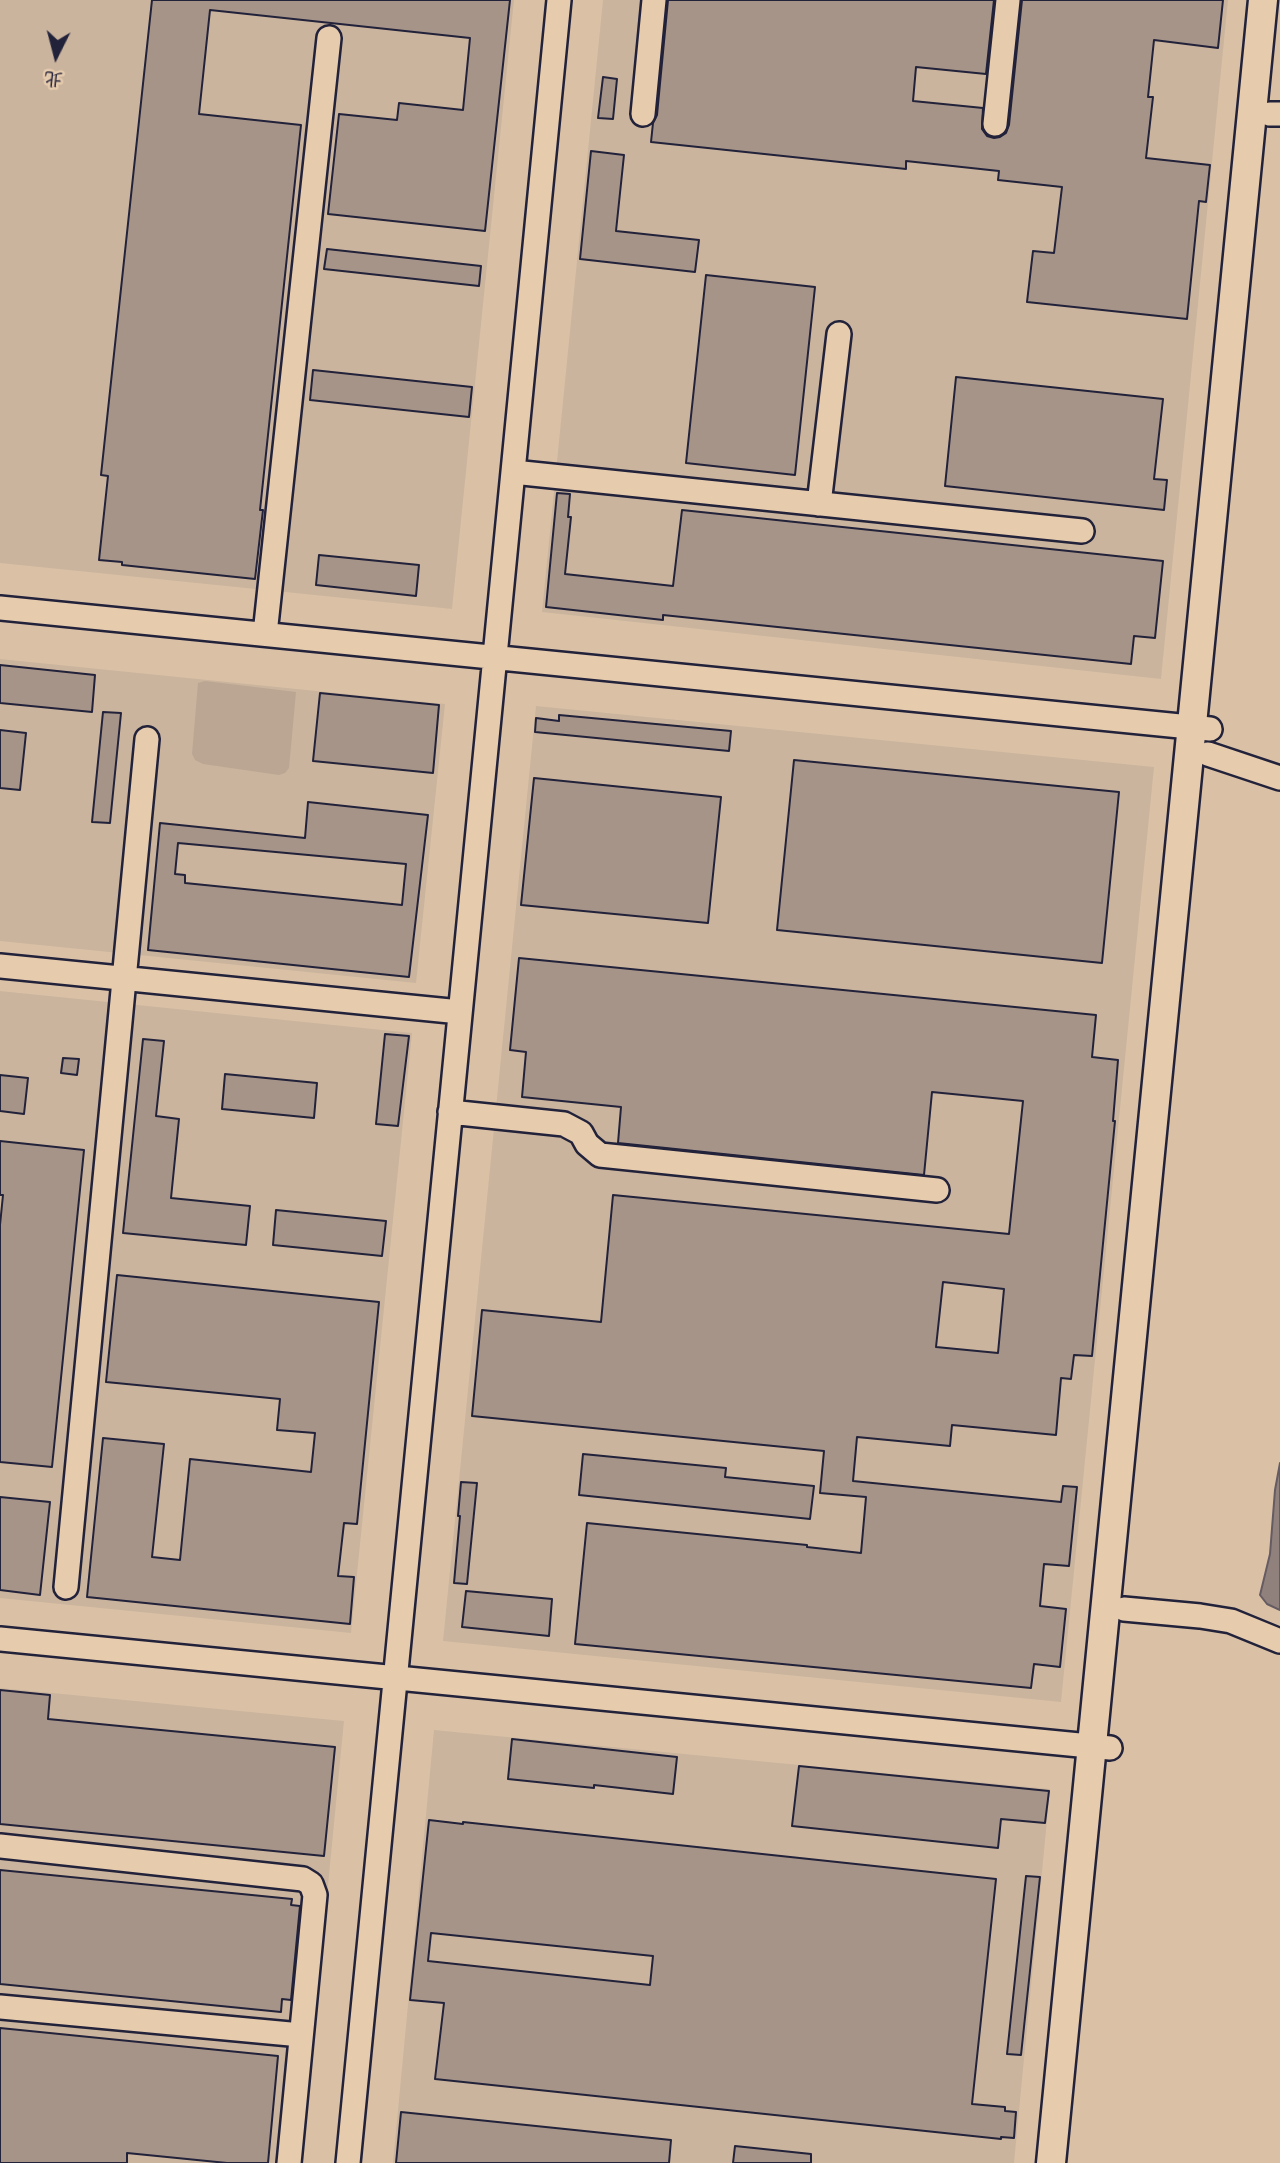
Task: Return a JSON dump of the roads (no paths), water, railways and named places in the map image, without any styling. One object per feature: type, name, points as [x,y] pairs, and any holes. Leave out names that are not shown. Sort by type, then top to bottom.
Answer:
[{"type":"main road","points":[[1069,2163],[1101,1747],[1124,1609],[1203,737],[1262,0]]},
{"type":"main road","points":[[1051,2163],[1101,1747],[1203,737],[1275,114],[1280,6]]},
{"type":"street","points":[[348,2163],[559,0]]},
{"type":"street","points":[[643,114],[654,0]]},
{"type":"street","points":[[995,124],[1008,0]]},
{"type":"street","points":[[265,634],[329,38]]},
{"type":"street","points":[[819,504],[839,334]]},
{"type":"street","points":[[513,472],[1082,531]]},
{"type":"street","points":[[0,608],[495,657],[1203,737],[1280,778]]},
{"type":"street","points":[[66,1587],[147,739]]},
{"type":"street","points":[[0,965],[460,1012]]},
{"type":"street","points":[[450,1112],[564,1124],[581,1133],[587,1144],[600,1155],[937,1191]]},
{"type":"street","points":[[1124,1609],[1231,1621],[1280,1641]]},
{"type":"street","points":[[0,1639],[1101,1747]]},
{"type":"street","points":[[0,1846],[303,1879],[311,1884],[315,1895],[289,2163]]},
{"type":"street","points":[[0,2007],[302,2035]]}]
